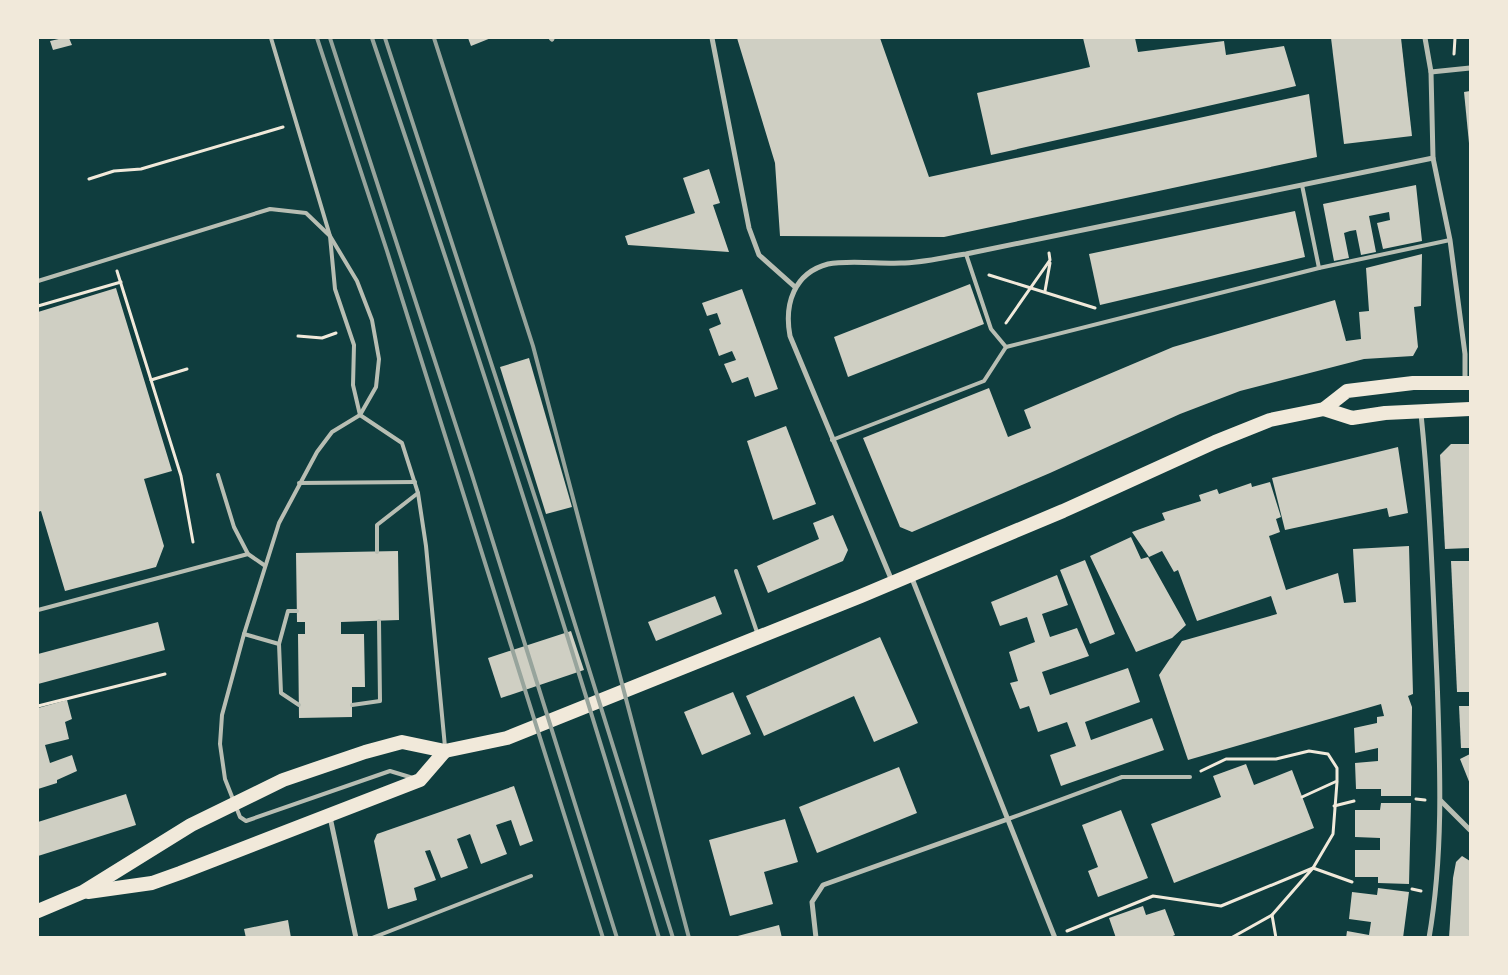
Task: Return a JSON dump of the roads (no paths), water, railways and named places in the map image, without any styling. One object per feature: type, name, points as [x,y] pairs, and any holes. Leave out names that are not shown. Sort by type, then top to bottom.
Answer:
[{"type":"highway","points":[[38,910],[83,892],[191,825],[283,780],[402,742],[445,751],[507,738],[1063,512],[1261,424],[1324,408],[1347,392],[1413,383],[1468,382]]},
{"type":"highway","points":[[1324,408],[1352,418],[1421,411],[1470,409]]},
{"type":"highway","points":[[83,892],[152,882],[207,863],[420,780],[445,751]]},
{"type":"street","points":[[712,38],[749,228],[759,255],[795,287]]},
{"type":"street","points":[[1425,38],[1431,72],[1433,158],[1450,240],[1468,382]]},
{"type":"street","points":[[1431,72],[1470,68]]},
{"type":"street","points":[[893,582],[790,336],[788,305],[795,287],[808,272],[829,264],[904,263],[966,254],[1433,158]]},
{"type":"street","points":[[1421,411],[1434,602],[1441,801],[1437,894],[1429,938]]},
{"type":"street","points":[[910,575],[1054,937]]},
{"type":"street","points":[[1441,801],[1470,830]]},
{"type":"street","points":[[329,814],[356,938]]},
{"type":"street","points":[[816,938],[812,902],[823,885],[1008,819]]},
{"type":"lane","points":[[271,38],[298,123],[330,236],[335,288],[354,345],[353,385],[360,414],[402,443],[418,493],[426,546],[445,751]]},
{"type":"lane","points":[[1302,185],[1319,268]]},
{"type":"lane","points":[[38,281],[270,209],[306,213],[330,236],[357,281],[377,342],[379,359],[376,387],[360,414],[332,432],[317,452],[279,522],[244,634],[221,724],[220,744],[225,779],[240,817],[246,821],[390,771],[420,780]]},
{"type":"lane","points":[[832,440],[984,381],[1006,347],[1319,268],[1450,240]]},
{"type":"lane","points":[[966,254],[991,329],[1006,347]]},
{"type":"lane","points":[[218,475],[234,527],[248,554],[264,565]]},
{"type":"lane","points":[[299,483],[415,482]]},
{"type":"lane","points":[[377,552],[377,525],[418,493]]},
{"type":"lane","points":[[38,610],[248,554]]},
{"type":"lane","points":[[736,571],[759,637]]},
{"type":"lane","points":[[297,611],[288,611],[279,644],[281,693],[299,705]]},
{"type":"lane","points":[[352,705],[380,701],[379,621]]},
{"type":"lane","points":[[244,634],[279,644]]},
{"type":"lane","points":[[1008,819],[1122,777],[1190,777]]},
{"type":"lane","points":[[372,938],[531,876]]},
{"type":"railway","points":[[317,38],[387,251],[603,938]]},
{"type":"railway","points":[[330,38],[472,475],[617,938]]},
{"type":"railway","points":[[372,38],[520,487],[591,712],[659,938]]},
{"type":"railway","points":[[385,38],[543,522],[673,938]]},
{"type":"railway","points":[[434,38],[533,346],[689,938]]}]
